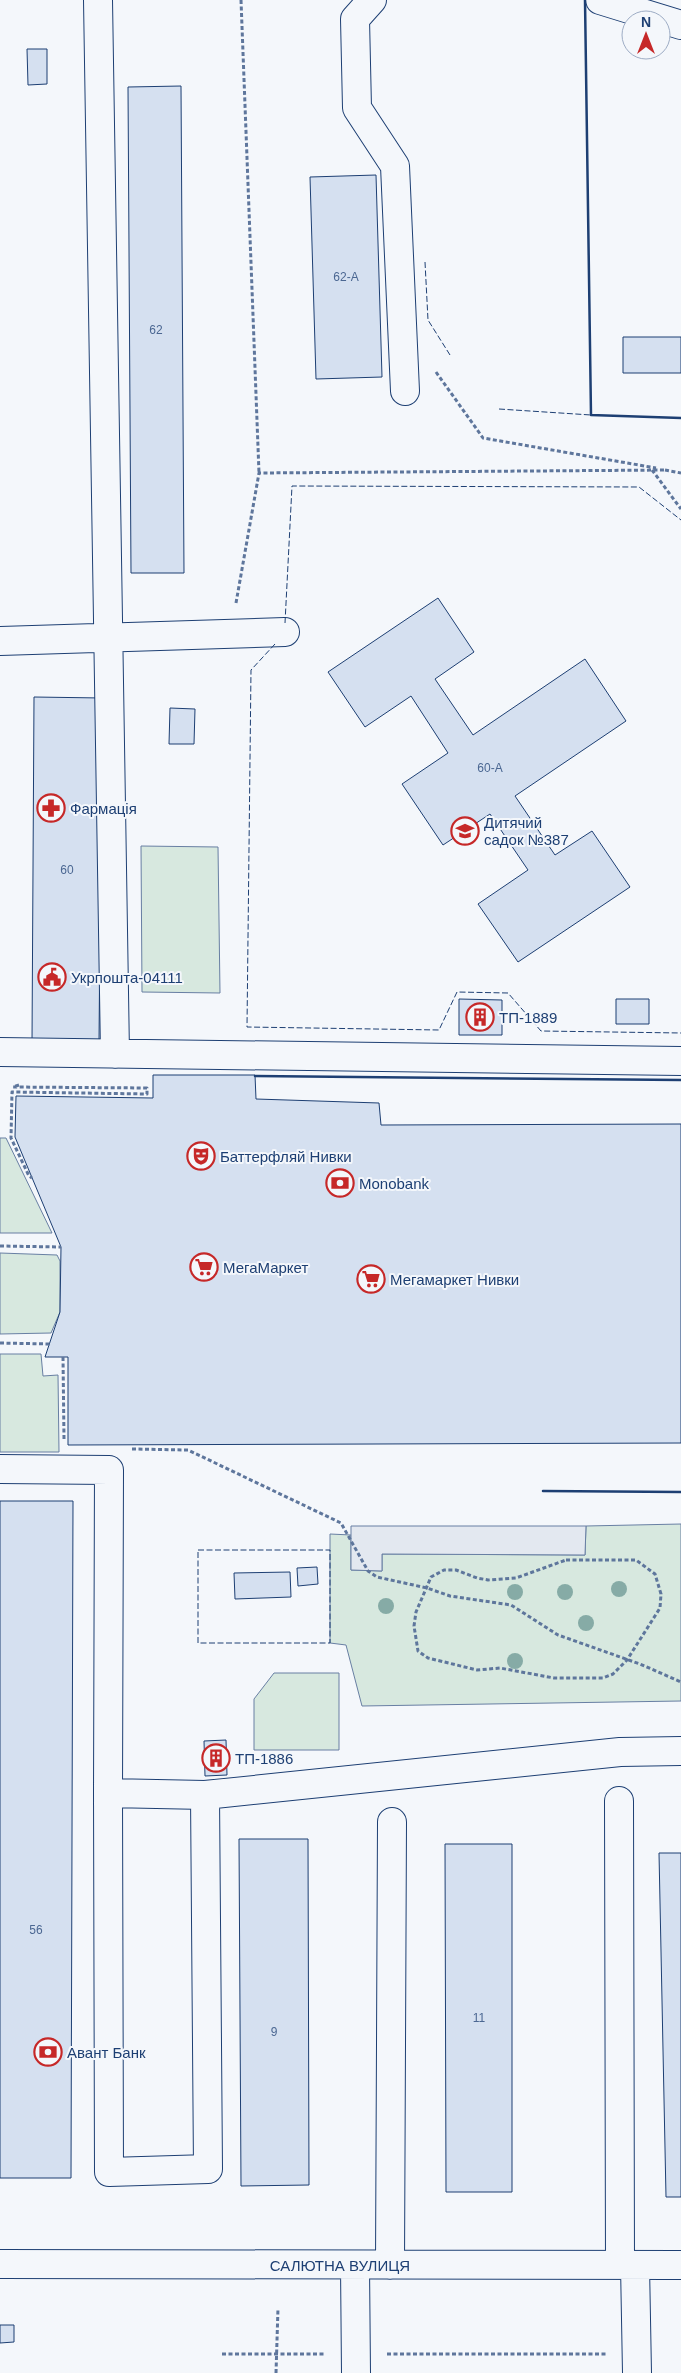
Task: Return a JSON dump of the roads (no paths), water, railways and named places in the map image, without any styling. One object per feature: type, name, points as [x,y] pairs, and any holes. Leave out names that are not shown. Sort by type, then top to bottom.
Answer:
[{"type":"street","points":[[98,0],[115,1054]]},
{"type":"street","points":[[372,0],[354,20],[357,108],[395,166],[405,391]]},
{"type":"street","points":[[600,0],[681,25]]},
{"type":"street","points":[[0,641],[285,632]]},
{"type":"street","points":[[0,1052],[681,1061]]},
{"type":"street","points":[[0,1468],[109,1470],[109,2172],[208,2170],[204,1795]]},
{"type":"street","points":[[108,1793],[204,1795],[620,1752],[681,1751]]},
{"type":"street","points":[[619,1801],[628,2265],[636,2363]]},
{"type":"street","points":[[390,2265],[392,1822]]},
{"type":"street","name":"САЛЮТНА ВУЛИЦЯ","points":[[0,2264],[681,2265]]},
{"type":"street","points":[[355,2265],[356,2364]]},
{"type":"place","name":"Фармація","points":[[51,808]]},
{"type":"place","name":"Дитячий садок №387","points":[[465,831]]},
{"type":"place","name":"Укрпошта-04111","points":[[52,977]]},
{"type":"place","name":"ТП-1889","points":[[480,1017]]},
{"type":"place","name":"Баттерфляй Нивки","points":[[201,1156]]},
{"type":"place","name":"Monobank","points":[[340,1183]]},
{"type":"place","name":"МегаМаркет","points":[[204,1267]]},
{"type":"place","name":"Мегамаркет Нивки","points":[[371,1279]]},
{"type":"place","name":"ТП-1886","points":[[216,1758]]},
{"type":"place","name":"Авант Банк","points":[[48,2052]]}]
